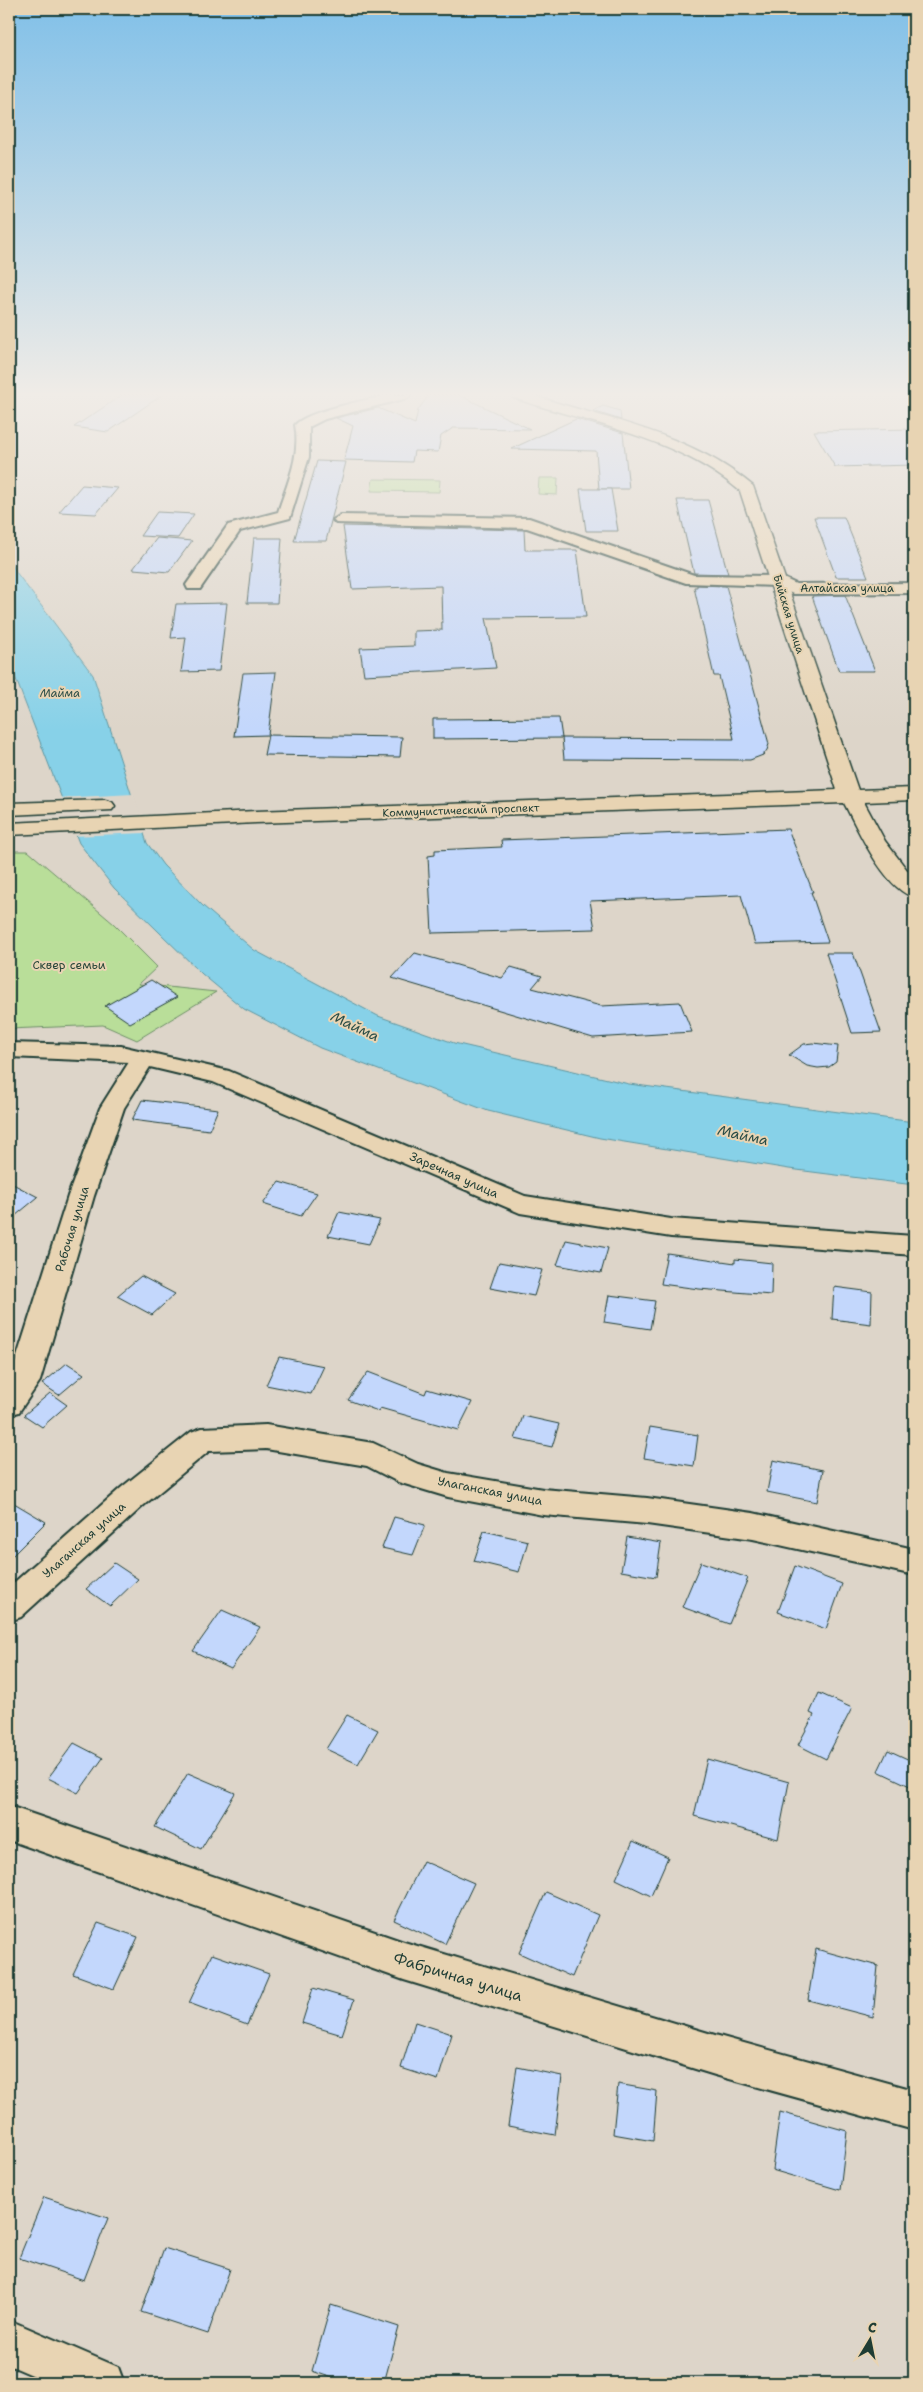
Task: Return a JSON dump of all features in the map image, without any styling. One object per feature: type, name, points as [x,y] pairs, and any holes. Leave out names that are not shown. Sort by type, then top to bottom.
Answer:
[{"type":"main road","name":"Бийская улица","points":[[742,507],[771,581],[841,791]]},
{"type":"main road","name":"Коммунистический проспект","points":[[841,791],[914,782]]},
{"type":"main road","name":"Коммунистический проспект","points":[[14,819],[253,808],[841,791],[914,794]]},
{"type":"main road","points":[[841,791],[903,881],[914,890]]},
{"type":"main road","points":[[841,791],[863,845],[888,880],[914,904]]},
{"type":"street","points":[[194,586],[234,528],[286,515],[288,507]]},
{"type":"street","name":"Алтайская улица","points":[[341,520],[529,523],[692,580],[771,581],[793,588],[914,588]]},
{"type":"street","name":"Заречная улица","points":[[9,1050],[121,1053],[220,1076],[520,1204],[671,1228],[914,1246]]},
{"type":"street","name":"Рабочая улица","points":[[9,1404],[25,1381],[81,1196],[112,1108],[144,1058]]},
{"type":"street","name":"Улаганская улица","points":[[9,1607],[133,1496],[202,1440],[266,1437],[373,1455],[409,1472],[448,1485],[543,1502],[647,1512],[753,1526],[914,1562]]},
{"type":"street","name":"Фабричная улица","points":[[9,1823],[404,1961],[715,2055],[914,2110]]},
{"type":"street","points":[[9,2342],[102,2383]]},
{"type":"green space","name":"Сквер семьи","points":[[9,851],[28,851],[114,924],[157,967],[139,984],[216,992],[137,1040],[103,1025],[9,1029]]},
{"type":"water","name":"Майма","points":[[9,558],[16,572],[93,675],[147,843],[163,865],[203,906],[254,950],[378,1016],[454,1043],[629,1084],[914,1122],[914,1185],[789,1169],[600,1138],[488,1111],[320,1048],[244,1009],[202,974],[114,888],[79,843],[9,661]]},
{"type":"pier","points":[[133,794],[146,833],[73,836],[58,798]]},
{"type":"building","points":[[64,507],[102,507],[96,514],[59,512]]},
{"type":"building","points":[[304,507],[335,507],[326,541],[294,541]]},
{"type":"building","points":[[583,507],[614,507],[618,531],[586,531]]},
{"type":"building","points":[[679,507],[710,507],[728,574],[694,573]]},
{"type":"building","points":[[157,512],[194,514],[178,538],[140,536]]},
{"type":"building","points":[[814,517],[844,517],[868,577],[836,577]]},
{"type":"building","points":[[343,526],[524,530],[525,550],[577,550],[586,617],[486,618],[496,668],[364,675],[360,648],[414,646],[414,631],[442,630],[441,586],[352,589]]},
{"type":"building","points":[[157,538],[192,541],[169,572],[133,569]]},
{"type":"building","points":[[254,538],[282,538],[277,603],[247,603]]},
{"type":"building","points":[[697,585],[726,586],[769,744],[767,750],[763,755],[750,760],[564,759],[562,738],[734,739],[719,676],[714,676],[694,587],[697,587]]},
{"type":"building","points":[[845,595],[875,671],[839,671],[812,596]]},
{"type":"building","points":[[227,603],[219,671],[181,672],[186,637],[171,638],[176,604]]},
{"type":"building","points":[[276,672],[268,735],[234,736],[243,673]]},
{"type":"building","points":[[559,718],[562,738],[433,739],[433,719]]},
{"type":"building","points":[[268,735],[402,737],[400,757],[264,755]]},
{"type":"building","points":[[788,829],[813,892],[811,892],[828,942],[755,944],[741,895],[590,901],[595,929],[432,933],[428,856],[435,855],[435,850],[502,847],[501,840]]},
{"type":"building","points":[[415,953],[502,978],[511,967],[542,976],[532,988],[601,1006],[680,1002],[692,1032],[593,1038],[392,978]]},
{"type":"building","points":[[826,953],[853,953],[881,1032],[852,1033]]},
{"type":"building","points":[[151,980],[177,997],[130,1023],[105,1006]]},
{"type":"building","points":[[813,1043],[838,1046],[836,1062],[829,1067],[818,1068],[807,1066],[789,1055],[804,1044]]},
{"type":"building","points":[[142,1100],[218,1109],[209,1130],[132,1120]]},
{"type":"building","points":[[9,1182],[38,1197],[9,1221]]},
{"type":"building","points":[[279,1182],[317,1193],[301,1216],[263,1204]]},
{"type":"building","points":[[339,1212],[380,1220],[369,1244],[328,1236]]},
{"type":"building","points":[[566,1240],[608,1248],[601,1273],[557,1265]]},
{"type":"building","points":[[667,1253],[735,1263],[735,1259],[772,1263],[771,1295],[661,1284]]},
{"type":"building","points":[[499,1262],[542,1270],[534,1296],[490,1288]]},
{"type":"building","points":[[141,1276],[175,1294],[152,1315],[117,1296]]},
{"type":"building","points":[[834,1287],[872,1292],[871,1324],[832,1319]]},
{"type":"building","points":[[609,1295],[655,1301],[650,1329],[604,1322]]},
{"type":"building","points":[[279,1357],[324,1366],[311,1394],[266,1385]]},
{"type":"building","points":[[67,1363],[84,1374],[59,1395],[42,1384]]},
{"type":"building","points":[[368,1372],[425,1394],[427,1389],[472,1402],[458,1430],[380,1408],[378,1411],[348,1400]]},
{"type":"building","points":[[50,1393],[67,1405],[42,1427],[24,1415]]},
{"type":"building","points":[[523,1416],[559,1424],[552,1447],[515,1439]]},
{"type":"building","points":[[650,1427],[698,1435],[694,1466],[644,1458]]},
{"type":"building","points":[[773,1460],[823,1470],[817,1502],[767,1492]]},
{"type":"building","points":[[9,1500],[46,1522],[9,1559]]},
{"type":"building","points":[[394,1517],[425,1525],[413,1555],[382,1548]]},
{"type":"building","points":[[484,1531],[528,1541],[519,1572],[474,1561]]},
{"type":"building","points":[[627,1537],[661,1543],[656,1577],[621,1571]]},
{"type":"building","points":[[701,1562],[748,1578],[729,1624],[682,1607]]},
{"type":"building","points":[[114,1563],[138,1579],[110,1606],[86,1589]]},
{"type":"building","points":[[795,1566],[842,1584],[826,1629],[778,1612]]},
{"type":"building","points":[[222,1610],[260,1627],[231,1669],[193,1651]]},
{"type":"building","points":[[819,1693],[852,1708],[826,1759],[798,1745],[814,1715],[810,1713]]},
{"type":"building","points":[[347,1715],[378,1730],[358,1764],[326,1749]]},
{"type":"building","points":[[74,1743],[103,1758],[78,1793],[48,1778]]},
{"type":"building","points":[[888,1750],[914,1762],[914,1788],[878,1771]]},
{"type":"building","points":[[707,1759],[789,1782],[778,1839],[694,1816]]},
{"type":"building","points":[[188,1773],[235,1793],[201,1849],[155,1827]]},
{"type":"building","points":[[633,1841],[668,1857],[651,1896],[616,1879]]},
{"type":"building","points":[[423,1861],[474,1883],[445,1944],[394,1920]]},
{"type":"building","points":[[546,1892],[598,1915],[572,1977],[519,1953]]},
{"type":"building","points":[[98,1923],[138,1937],[114,1989],[73,1974]]},
{"type":"building","points":[[816,1949],[878,1966],[873,2017],[808,2000]]},
{"type":"building","points":[[212,1954],[269,1974],[247,2025],[189,2003]]},
{"type":"building","points":[[313,1988],[354,2000],[342,2035],[302,2023]]},
{"type":"building","points":[[415,2022],[452,2034],[438,2080],[401,2068]]},
{"type":"building","points":[[517,2067],[562,2076],[555,2135],[508,2126]]},
{"type":"building","points":[[618,2084],[657,2091],[653,2141],[613,2134]]},
{"type":"building","points":[[780,2112],[847,2131],[840,2190],[772,2170]]},
{"type":"building","points":[[44,2197],[108,2218],[84,2280],[19,2258]]},
{"type":"building","points":[[164,2248],[230,2269],[208,2334],[141,2312]]},
{"type":"building","points":[[331,2305],[399,2327],[384,2383],[347,2383],[312,2371]]}]
